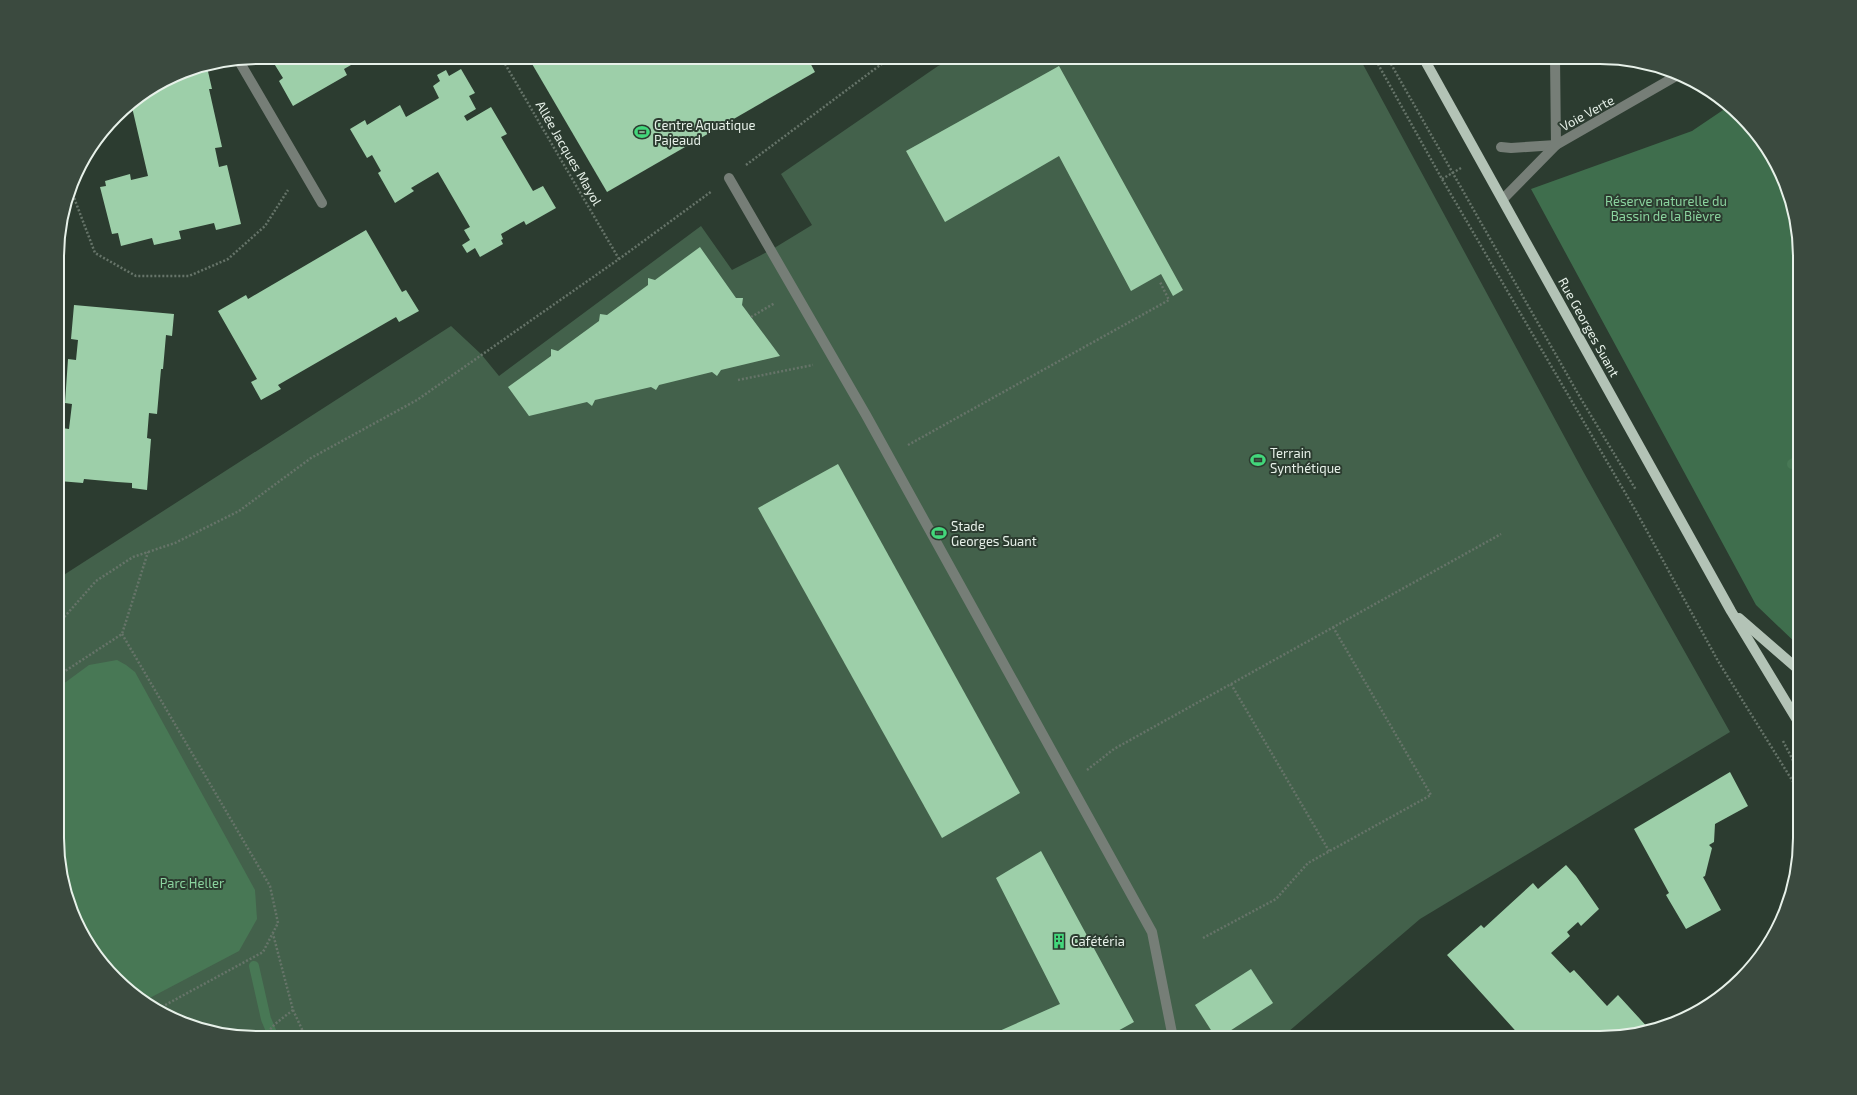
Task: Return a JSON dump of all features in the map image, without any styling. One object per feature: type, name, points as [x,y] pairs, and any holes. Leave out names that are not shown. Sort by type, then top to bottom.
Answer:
[{"type":"main road","name":"Rue Georges Suant","points":[[1426,64],[1503,199],[1731,611],[1793,713]]},
{"type":"main road","name":"Rue Georges Suant","points":[[1731,611],[1793,665]]},
{"type":"lane","points":[[1503,199],[1556,145],[1555,64]]},
{"type":"lane","points":[[241,65],[322,203]]},
{"type":"lane","name":"Voie Verte","points":[[1501,147],[1512,148],[1556,145],[1672,78]]},
{"type":"lane","points":[[730,178],[889,456],[1152,932],[1173,1031]]},
{"type":"path","name":"Allée Jacques Mayol","points":[[506,64],[619,259]]},
{"type":"path","points":[[64,617],[96,581],[133,557],[175,543],[239,511],[311,458],[417,400],[619,259],[882,64]]},
{"type":"path","points":[[1378,64],[1442,179],[1637,513],[1718,661],[1793,782]]},
{"type":"path","points":[[1391,64],[1581,399],[1638,493]]},
{"type":"path","points":[[74,197],[95,253],[136,276],[189,276],[228,259],[265,226],[302,168]]},
{"type":"path","points":[[1442,179],[1452,173]]},
{"type":"path","points":[[889,456],[1169,300],[1160,282]]},
{"type":"path","points":[[751,317],[795,291]]},
{"type":"path","points":[[738,380],[835,361]]},
{"type":"path","points":[[1069,784],[1114,749],[1501,534]]},
{"type":"path","points":[[64,672],[122,634],[148,551]]},
{"type":"path","points":[[1203,938],[1276,899],[1308,863],[1431,795],[1332,628]]},
{"type":"path","points":[[122,634],[270,886],[278,923],[263,952],[163,1006]]},
{"type":"path","points":[[1232,684],[1329,851]]},
{"type":"path","points":[[1783,740],[1793,760]]},
{"type":"path","points":[[273,933],[293,1010],[303,1031]]},
{"type":"path","points":[[269,1031],[293,1010]]},
{"type":"green space","name":"Stade Georges Suant","points":[[943,64],[1363,64],[1584,473],[1730,732],[1420,919],[1289,1031],[245,1031],[207,1024],[183,1016],[161,1005],[130,983],[104,955],[84,923],[74,900],[66,863],[64,850],[64,575],[451,326],[481,354],[499,376],[701,226],[732,270],[771,250],[812,225],[781,174]]},
{"type":"green space","name":"Réserve naturelle du Bassin de la Bièvre","points":[[1724,109],[1727,112],[1745,130],[1767,161],[1783,195],[1789,220],[1793,245],[1793,640],[1756,605],[1531,189],[1692,131]]},
{"type":"shaded area","points":[[117,660],[135,672],[255,890],[257,919],[239,951],[150,998],[130,983],[112,965],[97,945],[84,923],[74,900],[68,875],[64,850],[64,683],[89,665]]},
{"type":"building","points":[[274,64],[353,64],[344,69],[347,75],[293,106],[279,81],[283,78]]},
{"type":"building","name":"Centre Aquatique Pajeaud","points":[[532,64],[811,64],[815,72],[607,192]]},
{"type":"building","points":[[1059,66],[1183,290],[1173,296],[1161,274],[1131,291],[1059,156],[945,222],[906,151]]},
{"type":"building","points":[[461,69],[475,93],[469,96],[476,109],[464,116],[467,121],[491,107],[507,134],[501,137],[533,191],[543,186],[556,208],[526,225],[524,221],[501,234],[503,244],[480,257],[475,248],[467,253],[462,245],[470,240],[464,230],[470,227],[438,172],[411,188],[414,191],[395,203],[378,173],[381,171],[372,155],[367,158],[350,129],[365,120],[367,125],[400,105],[406,117],[439,98],[433,86],[440,81],[437,75],[446,70],[449,76]]},
{"type":"building","points":[[208,71],[212,89],[209,89],[222,147],[215,148],[219,167],[227,165],[241,224],[216,230],[214,223],[179,231],[181,239],[154,245],[152,238],[121,246],[118,233],[112,234],[100,187],[106,186],[105,181],[130,174],[131,180],[148,176],[133,110],[150,97],[172,84],[195,74]]},
{"type":"building","points":[[366,230],[402,292],[406,290],[419,311],[399,322],[396,317],[278,385],[281,389],[261,400],[251,382],[257,379],[218,311],[246,295],[248,299]]},
{"type":"building","points":[[700,247],[736,298],[743,298],[742,305],[780,356],[721,370],[717,376],[712,372],[659,385],[656,390],[651,387],[595,400],[592,406],[587,402],[529,416],[508,387],[551,356],[551,349],[558,351],[599,321],[600,314],[607,315],[648,285],[648,278],[655,280]]},
{"type":"building","points":[[74,305],[174,314],[172,336],[166,335],[157,414],[149,413],[147,438],[151,439],[147,490],[132,488],[132,483],[84,479],[83,483],[64,481],[64,428],[69,429],[72,404],[65,403],[68,359],[76,360],[78,340],[71,339]]},
{"type":"building","points":[[838,464],[1020,793],[942,838],[758,508]]},
{"type":"building","points":[[1730,772],[1748,806],[1715,824],[1714,842],[1709,845],[1712,848],[1705,876],[1703,877],[1721,910],[1686,929],[1666,895],[1669,893],[1634,829]]},
{"type":"building","name":"Cafétéria","points":[[1041,851],[1134,1022],[1118,1031],[999,1031],[1060,1004],[996,878]]},
{"type":"building","points":[[1566,865],[1576,876],[1599,909],[1581,926],[1578,922],[1567,932],[1570,936],[1551,953],[1570,973],[1574,970],[1607,1006],[1618,995],[1646,1025],[1612,1031],[1516,1031],[1447,955],[1481,925],[1484,928],[1533,883],[1538,889]]},
{"type":"building","points":[[1251,969],[1273,1003],[1230,1031],[1212,1031],[1195,1005]]},
{"type":"waterway","points":[[254,966],[266,1019],[271,1031]]},
{"type":"place","name":"Centre Aquatique Pajeaud","points":[[642,132]]},
{"type":"place","name":"Terrain Synthétique","points":[[1258,460]]},
{"type":"place","name":"Stade Georges Suant","points":[[939,533]]},
{"type":"place","name":"Cafétéria","points":[[1059,941]]},
{"type":"park label","name":"Parc Heller","points":[[192,883]]}]
